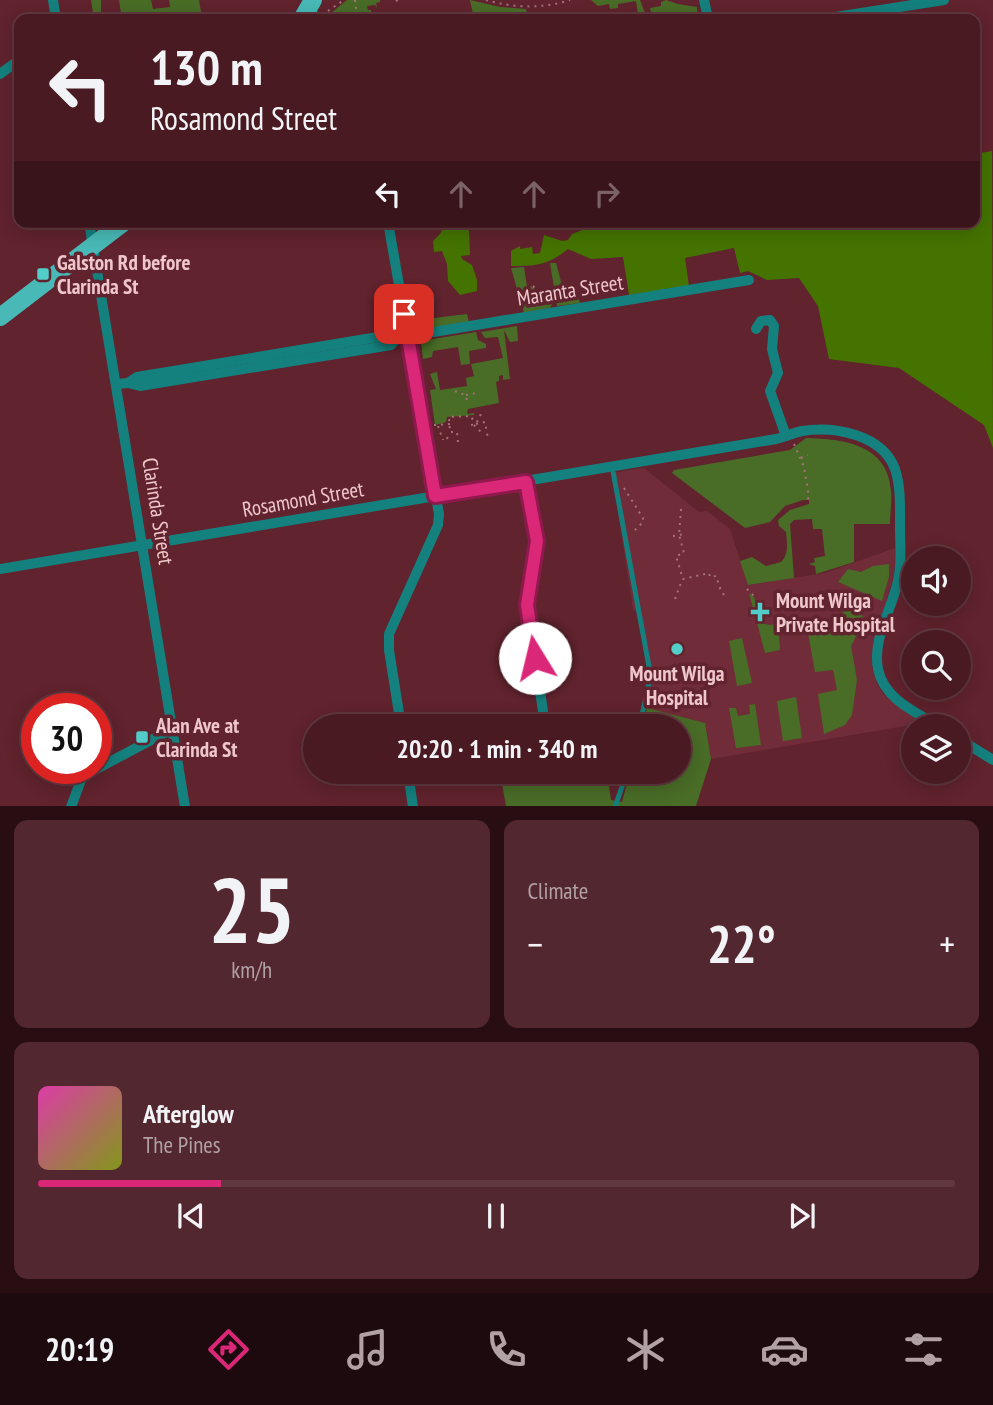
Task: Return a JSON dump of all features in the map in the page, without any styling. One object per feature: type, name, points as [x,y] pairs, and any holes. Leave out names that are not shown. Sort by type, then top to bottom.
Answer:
[{"type":"main road","points":[[0,317],[116,228]]},
{"type":"street","points":[[854,14],[944,0]]},
{"type":"street","name":"Clarinda Street","points":[[90,228],[123,384],[144,545],[186,806]]},
{"type":"street","points":[[389,228],[402,337],[439,514],[438,525],[389,635],[399,714]]},
{"type":"street","name":"Maranta Street","points":[[123,384],[139,386],[391,345],[402,337],[749,280]]},
{"type":"street","points":[[756,329],[761,321],[766,320],[770,320],[774,326],[772,349],[778,373],[770,391],[790,440]]},
{"type":"street","name":"Rosamond Street","points":[[0,569],[612,466],[790,440],[801,431],[842,432],[860,436],[883,452],[893,465],[900,493],[899,578],[878,645],[878,669],[886,689],[902,704],[919,714]]},
{"type":"street","points":[[526,482],[537,548],[528,612],[543,711]]},
{"type":"street","points":[[71,806],[85,775],[172,729]]},
{"type":"street","points":[[971,746],[993,760]]},
{"type":"street","points":[[410,784],[413,806]]},
{"type":"lane","points":[[612,466],[650,672],[642,714]]},
{"type":"lane","points":[[615,806],[622,784]]},
{"type":"path","points":[[317,9],[344,0]]},
{"type":"path","points":[[396,0],[400,3]]},
{"type":"path","points":[[486,0],[528,6],[570,0]]},
{"type":"path","points":[[617,275],[619,294],[624,293]]},
{"type":"path","points":[[533,286],[543,297],[552,296]]},
{"type":"path","points":[[455,391],[465,395],[476,393]]},
{"type":"path","points":[[465,395],[467,400]]},
{"type":"path","points":[[474,424],[481,414],[487,413]]},
{"type":"path","points":[[450,424],[436,425],[445,439],[450,432],[450,424],[449,417],[471,416],[481,432]]},
{"type":"path","points":[[474,424],[485,422],[488,439]]},
{"type":"path","points":[[450,432],[457,432],[458,442]]},
{"type":"path","points":[[790,440],[800,458],[809,497],[806,502]]},
{"type":"path","points":[[800,458],[808,455]]},
{"type":"path","points":[[624,489],[643,522],[635,531],[624,533]]},
{"type":"path","points":[[675,599],[682,579],[676,556],[684,553],[678,535],[681,509]]},
{"type":"path","points":[[673,536],[684,534]]},
{"type":"path","points":[[682,579],[709,573],[710,577],[716,576],[725,596]]},
{"type":"path","points":[[747,589],[756,598]]},
{"type":"shaded area","name":"Mount Wilga Private Hospital","points":[[644,468],[699,512],[707,511],[730,529],[748,585],[825,573],[895,548],[894,577],[874,642],[872,667],[884,695],[910,714],[901,714],[901,727],[711,759],[705,723],[691,720],[691,714],[669,714],[641,707],[648,673],[638,614],[633,609],[612,473]]},
{"type":"green space","points":[[91,0],[101,0],[101,14],[93,14]]},
{"type":"green space","points":[[119,0],[151,0],[153,9],[170,7],[169,0],[199,0],[201,12],[116,14],[121,13]]},
{"type":"green space","points":[[347,0],[380,0],[376,3],[377,8],[375,5],[367,6],[371,14],[331,13]]},
{"type":"green space","points":[[470,0],[500,7],[526,9],[527,14],[473,14]]},
{"type":"green space","points":[[591,0],[640,0],[645,13],[651,12],[650,8],[661,6],[661,2],[666,0],[697,7],[698,14],[638,14],[636,1],[618,4],[618,8],[610,9],[609,4],[598,6]]},
{"type":"green space","points":[[992,151],[993,448],[984,425],[899,368],[829,359],[818,306],[799,278],[767,280],[748,271],[740,273],[734,248],[685,258],[689,286],[629,295],[623,257],[591,259],[568,249],[542,264],[511,266],[511,251],[520,246],[520,249],[532,247],[533,254],[540,253],[544,235],[562,241],[588,228],[980,228],[980,153]]},
{"type":"green space","points":[[443,228],[467,228],[469,231],[470,255],[461,256],[472,265],[477,291],[460,295],[448,281],[447,264],[442,251],[434,252],[433,241]]},
{"type":"green space","points":[[550,263],[556,263],[563,289],[575,289],[580,303],[557,306]]},
{"type":"green space","points":[[524,267],[527,287],[531,286],[546,299],[544,305],[552,304],[550,308],[524,313],[511,268]]},
{"type":"green space","points":[[412,293],[418,320],[467,314],[469,323],[418,330],[410,319],[408,309],[406,294]]},
{"type":"green space","points":[[517,326],[518,341],[510,342],[504,330],[510,379],[503,380],[503,375],[499,376],[499,381],[496,382],[499,403],[468,409],[467,414],[474,415],[447,417],[446,422],[435,425],[430,390],[436,389],[430,374],[437,372],[440,390],[467,386],[466,378],[474,376],[471,364],[503,358],[498,337],[485,338],[481,332]]},
{"type":"green space","points":[[476,332],[478,340],[486,344],[486,348],[469,351],[470,364],[461,365],[458,347],[433,351],[432,357],[423,359],[421,341]]},
{"type":"green space","points":[[806,438],[834,440],[861,447],[882,463],[891,491],[890,524],[854,524],[854,562],[816,574],[815,566],[809,564],[815,562],[814,558],[825,556],[822,529],[813,529],[812,519],[794,520],[790,524],[794,578],[748,585],[740,561],[752,557],[766,566],[781,562],[786,552],[787,540],[786,532],[779,526],[778,520],[790,510],[809,504],[809,500],[785,506],[770,522],[745,528],[672,473],[674,470],[790,450]]},
{"type":"green space","points":[[889,564],[889,577],[882,601],[838,582],[848,569],[861,572],[873,566]]},
{"type":"green space","points":[[749,593],[754,597],[763,623],[778,624],[780,650],[765,653]]},
{"type":"green space","points":[[846,604],[865,619],[851,646],[857,680],[852,715],[845,725],[824,734],[818,694],[837,690],[833,670],[815,672],[808,633],[816,633],[819,625],[840,619]]},
{"type":"green space","points":[[742,638],[752,683],[737,686],[729,641]]},
{"type":"green space","points":[[796,697],[802,738],[783,741],[777,701]]},
{"type":"green space","points":[[755,704],[761,745],[736,748],[729,708],[736,708],[738,716],[750,714],[749,705]]},
{"type":"green space","points":[[647,708],[670,714],[645,714]]},
{"type":"green space","points":[[691,719],[705,723],[711,759],[696,806],[506,806],[502,784],[609,784],[611,800],[622,802],[627,784],[691,784]]},
{"type":"place","name":"Galston Rd before Clarinda St","points":[[43,274]]},
{"type":"place","name":"Mount Wilga Private Hospital","points":[[760,612]]},
{"type":"place","name":"Mount Wilga Hospital","points":[[677,649]]},
{"type":"place","name":"Alan Ave at Clarinda St","points":[[142,737]]},
{"type":"route","points":[[404,314],[435,496],[526,482],[537,541],[527,605],[535,658]]}]
